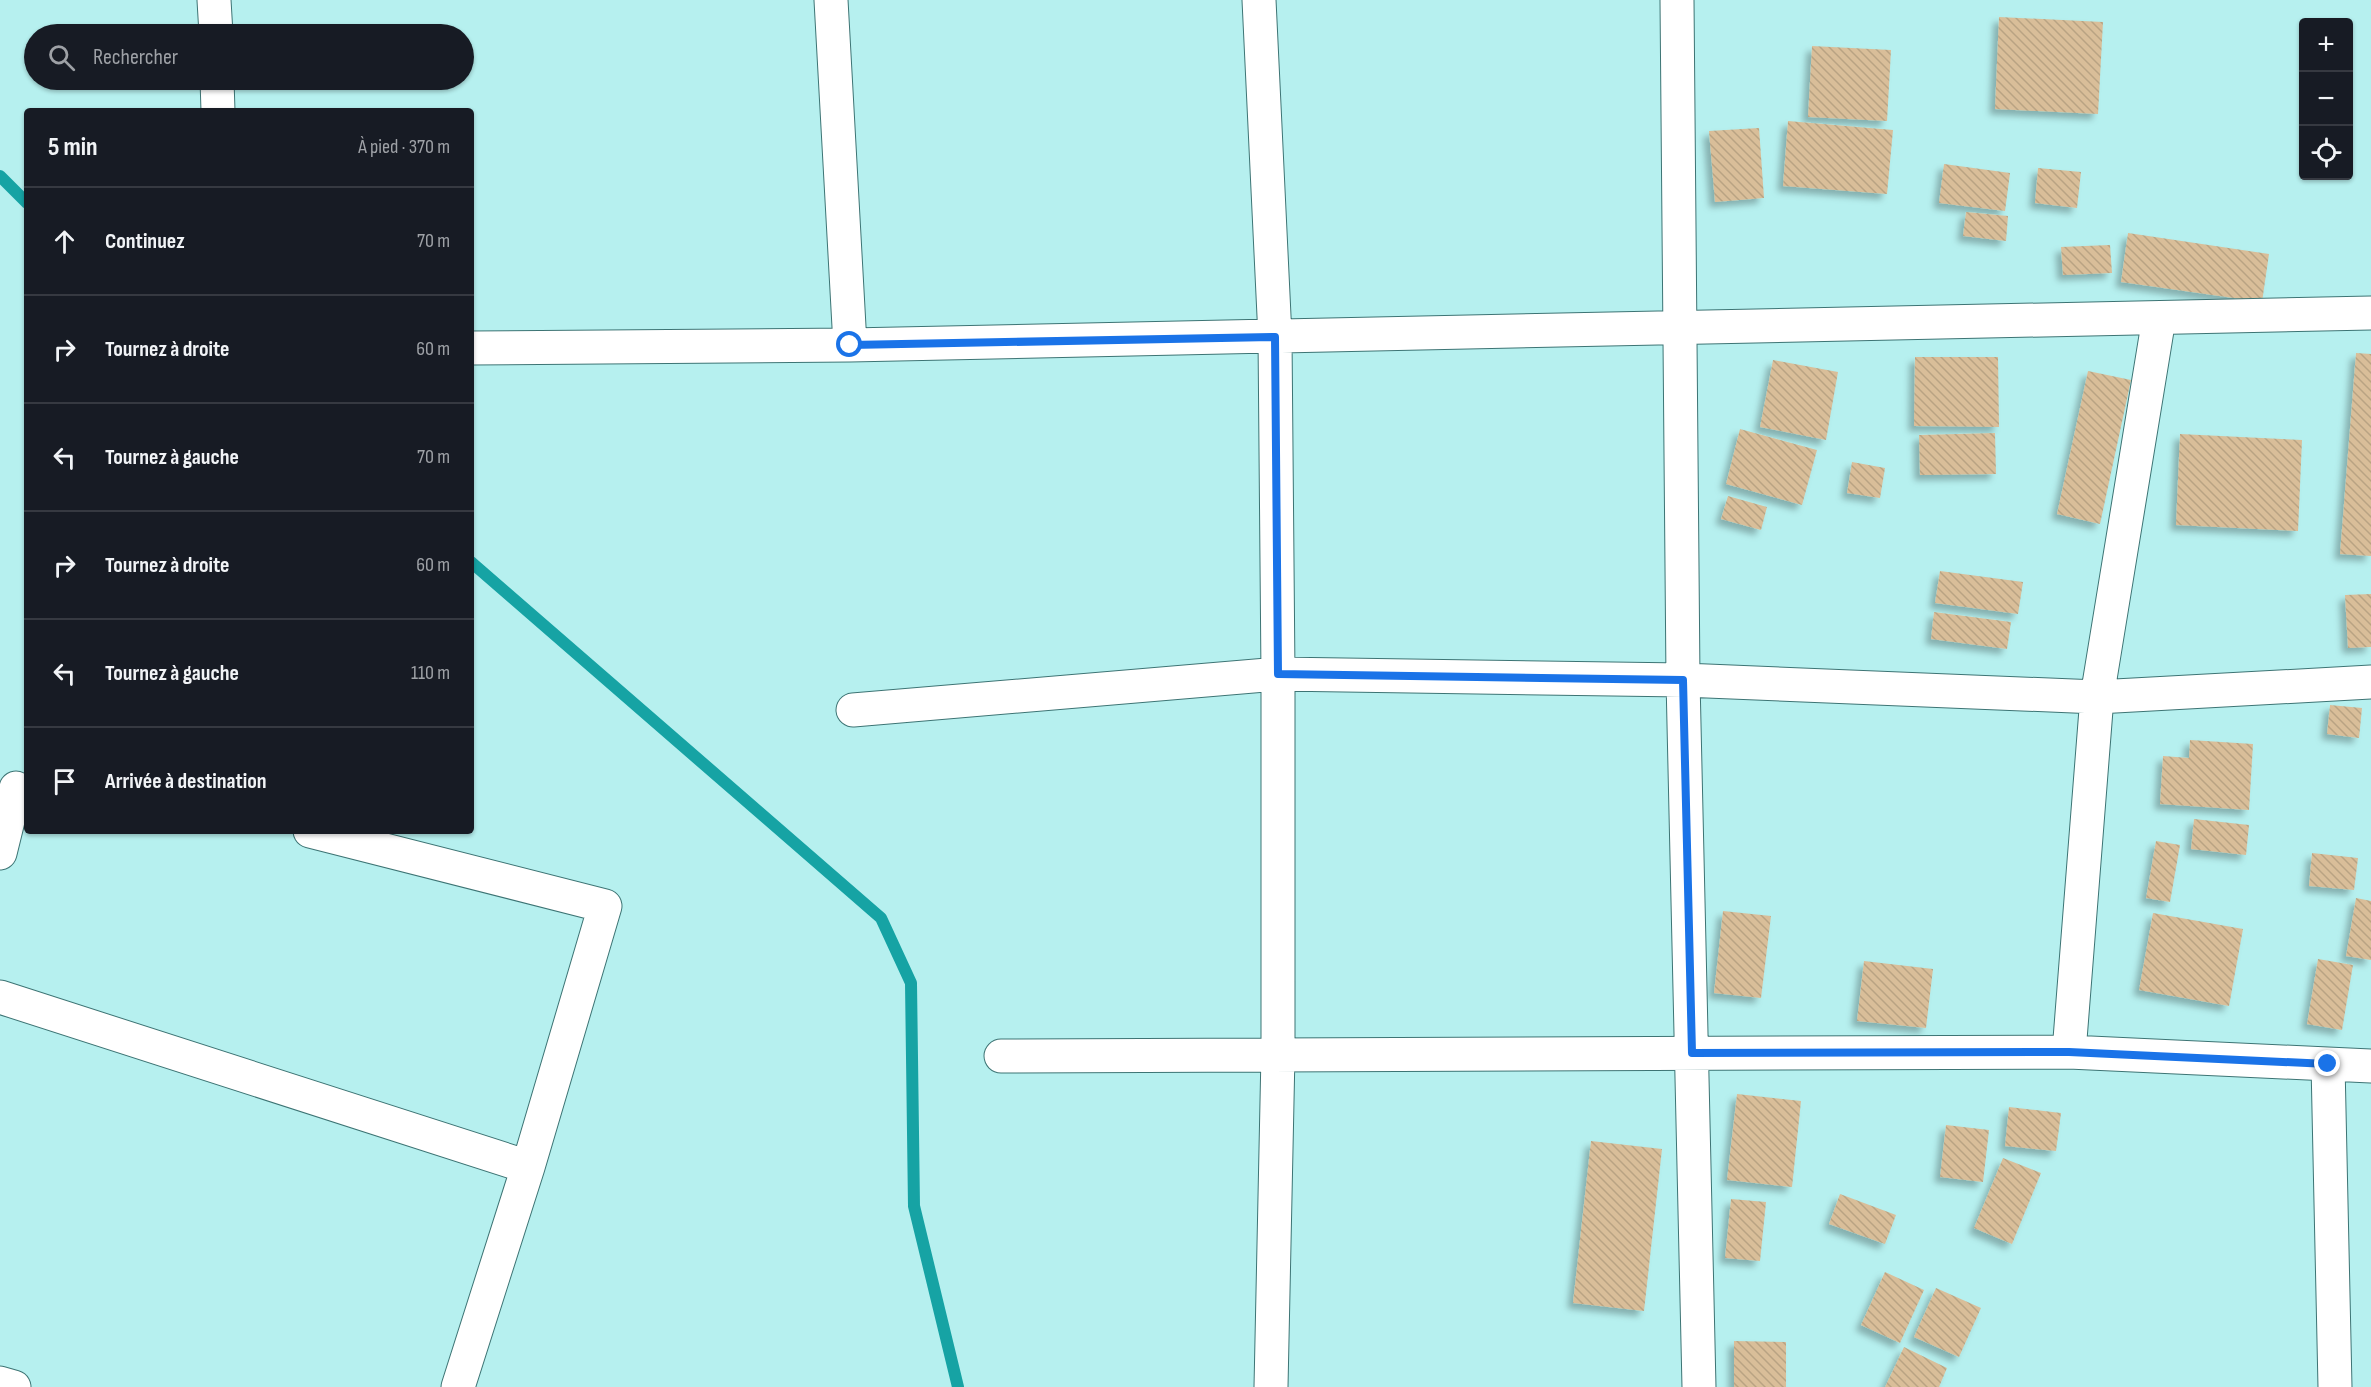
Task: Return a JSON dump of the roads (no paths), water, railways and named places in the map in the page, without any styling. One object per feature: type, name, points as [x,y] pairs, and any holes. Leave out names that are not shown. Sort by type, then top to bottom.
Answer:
[{"type":"street","points":[[214,0],[215,24]]},
{"type":"street","points":[[831,0],[850,345]]},
{"type":"street","points":[[1259,0],[1275,337],[1278,674],[1278,1054],[1271,1387]]},
{"type":"street","points":[[1677,0],[1683,680],[1699,1387]]},
{"type":"street","points":[[217,90],[218,108]]},
{"type":"street","points":[[474,348],[850,345],[2371,313]]},
{"type":"street","points":[[2069,1052],[2097,697],[2159,318]]},
{"type":"street","points":[[853,710],[1278,674],[1683,680],[2097,697],[2371,682]]},
{"type":"street","points":[[0,853],[14,787]]},
{"type":"street","points":[[322,834],[605,906],[528,1167],[459,1387]]},
{"type":"street","points":[[0,997],[528,1167]]},
{"type":"street","points":[[1001,1056],[2069,1052],[2371,1066]]},
{"type":"street","points":[[2328,1064],[2335,1387]]},
{"type":"street","points":[[0,1383],[14,1387]]},
{"type":"waterway","points":[[0,176],[24,200]]},
{"type":"waterway","points":[[474,565],[881,918],[911,983],[914,1206],[958,1387]]}]
